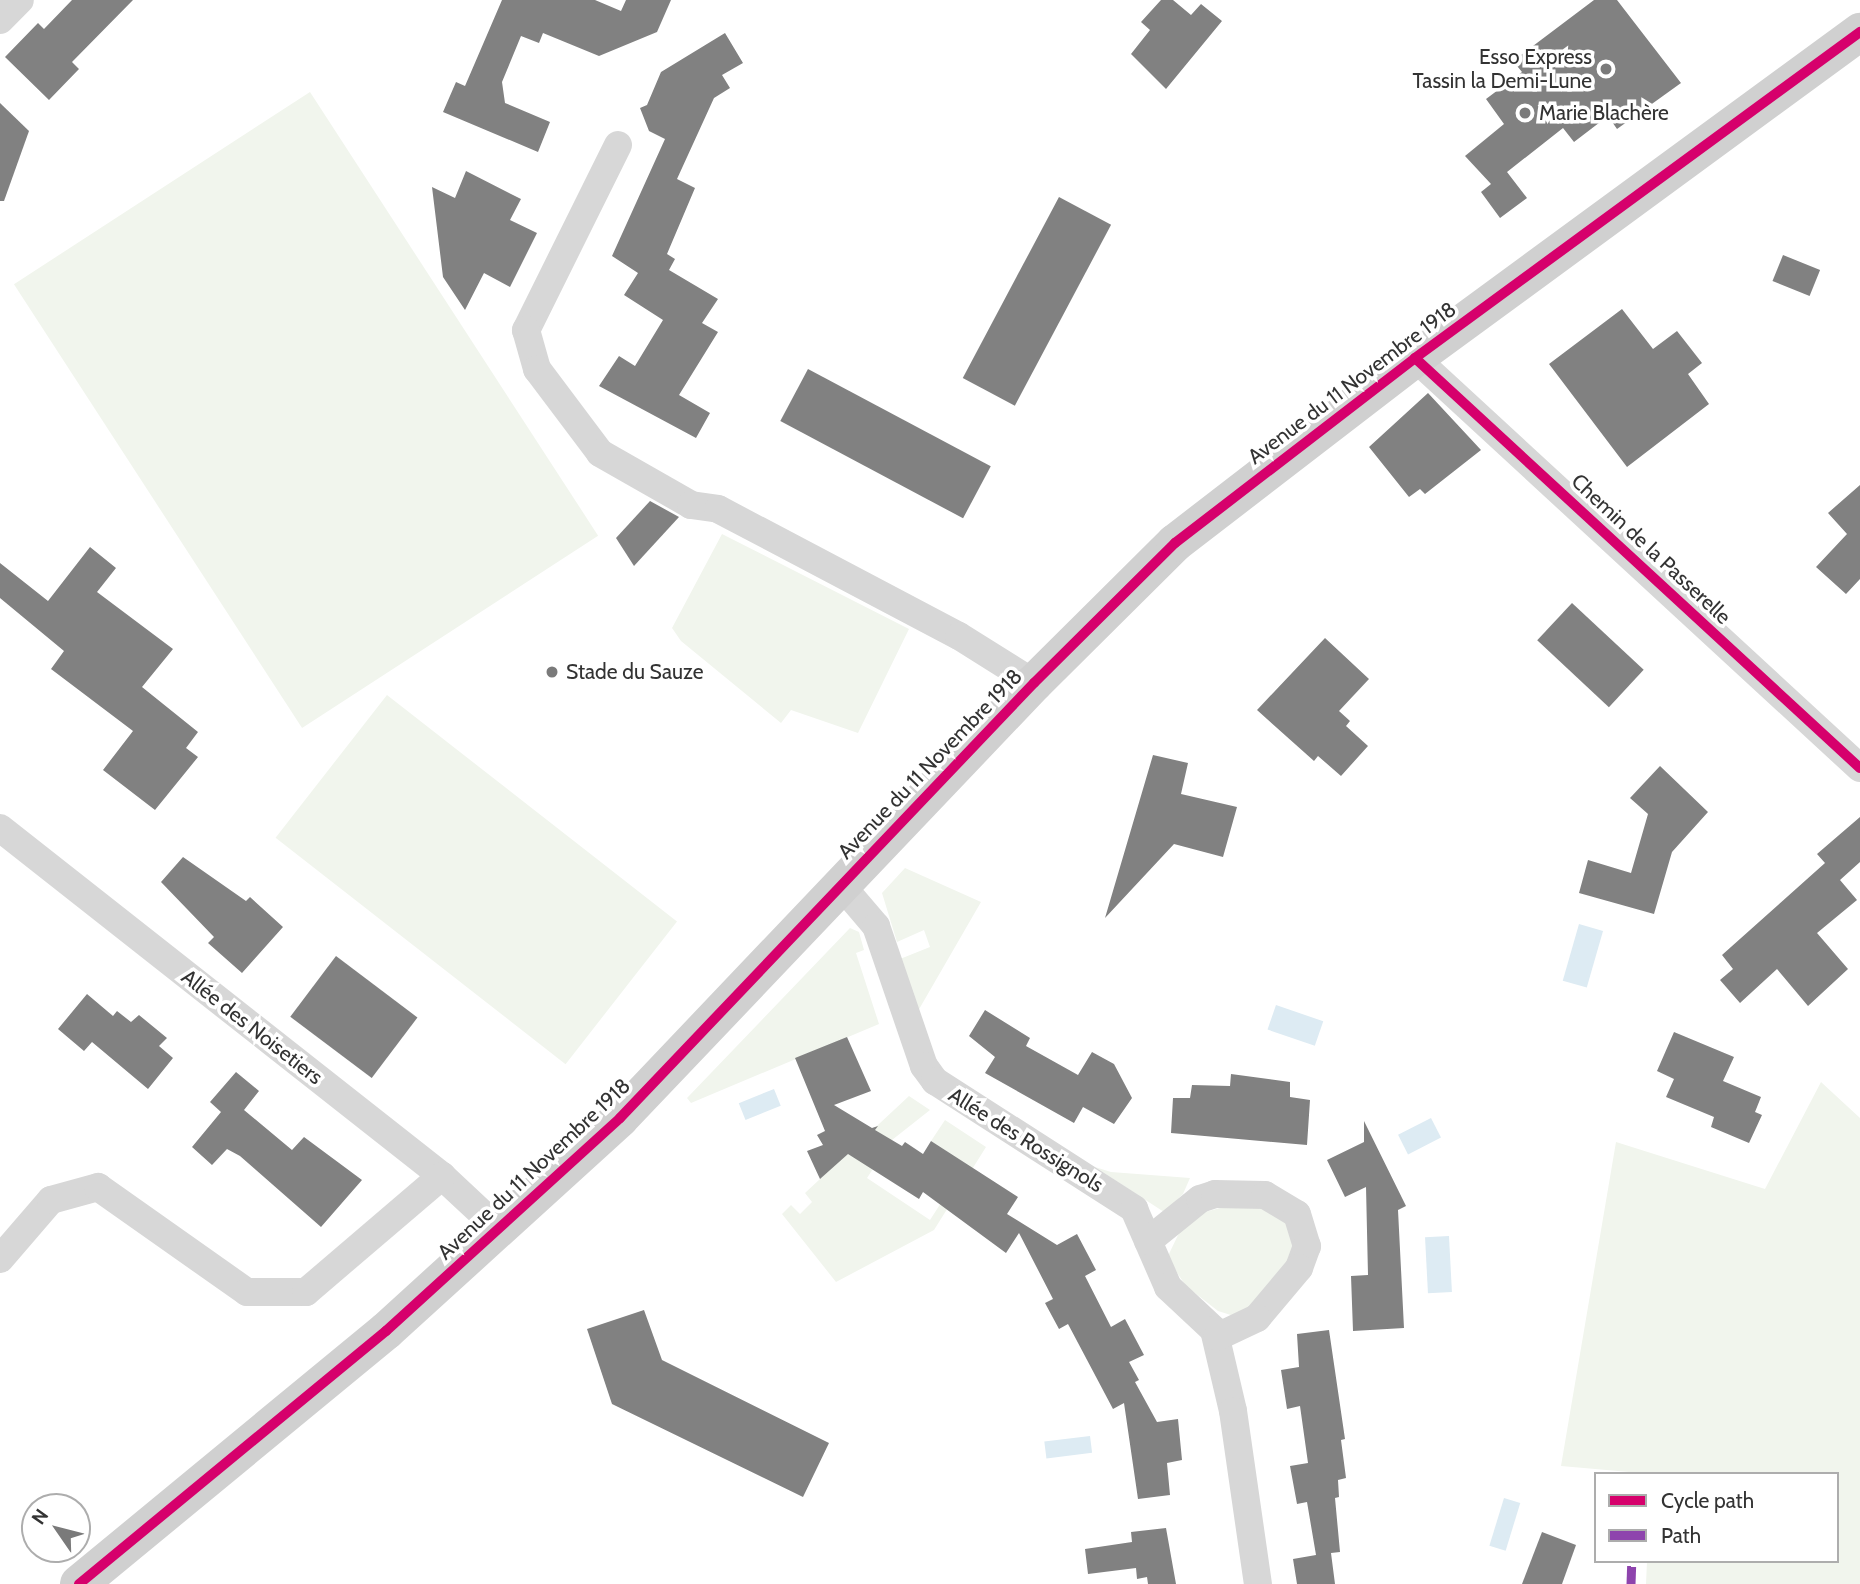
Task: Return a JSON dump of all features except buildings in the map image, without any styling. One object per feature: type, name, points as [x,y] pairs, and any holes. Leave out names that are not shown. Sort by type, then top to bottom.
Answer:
[{"type":"main road","name":"Avenue du 11 Novembre 1918","points":[[79,1584],[500,1230],[620,1118],[1034,683],[1175,543],[1415,358],[1860,32]]},
{"type":"street","points":[[0,20],[20,0]]},
{"type":"street","name":"Avenue du 11 Novembre 1918","points":[[618,145],[526,330],[537,369],[600,453],[691,505],[718,509],[959,636],[1034,683]]},
{"type":"street","name":"Chemin de la Passerelle","points":[[1415,358],[1860,768]]},
{"type":"street","name":"Allée des Noisetiers","points":[[0,828],[442,1176],[500,1230]]},
{"type":"street","name":"Allée des Rossignols","points":[[841,885],[876,926],[919,1053],[935,1082],[1133,1209],[1168,1287],[1217,1337]]},
{"type":"street","points":[[0,1259],[51,1200],[98,1187],[247,1292],[306,1292],[442,1176]]},
{"type":"street","points":[[1148,1241],[1200,1199],[1215,1194],[1265,1195],[1297,1214],[1307,1246],[1299,1268],[1258,1318],[1217,1337],[1258,1584]]},
{"type":"shaded area","points":[[310,92],[598,536],[302,728],[14,284]]},
{"type":"shaded area","points":[[722,534],[909,629],[858,733],[791,710],[781,723],[681,641],[672,628]]},
{"type":"shaded area","points":[[387,695],[677,922],[566,1064],[276,838]]},
{"type":"shaded area","points":[[905,868],[981,902],[918,1011],[900,959],[930,947],[924,930],[897,942],[882,893]]},
{"type":"shaded area","points":[[1579,924],[1603,931],[1587,988],[1563,981]]},
{"type":"shaded area","points":[[850,928],[859,932],[864,950],[856,953],[879,1024],[691,1103],[687,1098]]},
{"type":"shaded area","points":[[1276,1005],[1323,1021],[1315,1046],[1268,1030]]},
{"type":"shaded area","points":[[1821,1082],[1860,1118],[1860,1584],[1646,1584],[1647,1563],[1839,1563],[1839,1472],[1629,1472],[1561,1466],[1616,1142],[1765,1189]]},
{"type":"shaded area","points":[[774,1089],[781,1106],[746,1120],[739,1103]]},
{"type":"shaded area","points":[[909,1096],[930,1110],[892,1140],[867,1178],[930,1220],[966,1164],[931,1141],[945,1120],[986,1147],[934,1230],[836,1282],[782,1214],[791,1205],[800,1214],[812,1202],[805,1193]]},
{"type":"shaded area","points":[[1431,1118],[1441,1138],[1408,1154],[1398,1135]]},
{"type":"shaded area","points":[[1095,1167],[1111,1172],[1190,1178],[1183,1194],[1164,1212]]},
{"type":"shaded area","points":[[1232,1205],[1265,1209],[1282,1219],[1295,1236],[1294,1259],[1261,1300],[1234,1316],[1218,1311],[1186,1286],[1167,1258],[1180,1231],[1201,1213]]},
{"type":"shaded area","points":[[1449,1236],[1452,1292],[1428,1293],[1425,1237]]},
{"type":"shaded area","points":[[1090,1436],[1092,1453],[1046,1458],[1044,1442]]},
{"type":"shaded area","points":[[1504,1498],[1520,1503],[1506,1551],[1489,1546]]},
{"type":"marked path","points":[[1631,1584],[1632,1563]]},
{"type":"cycle path","points":[[79,1584],[386,1331],[620,1118],[1034,683],[1175,543],[1415,358],[1860,32]]},
{"type":"cycle path","points":[[1415,358],[1860,768]]},
{"type":"place","name":"Esso Express Tassin la Demi-Lune","points":[[1606,69]]},
{"type":"place","name":"Marie Blachère","points":[[1525,113]]},
{"type":"place","name":"Stade du Sauze","points":[[552,672]]}]
